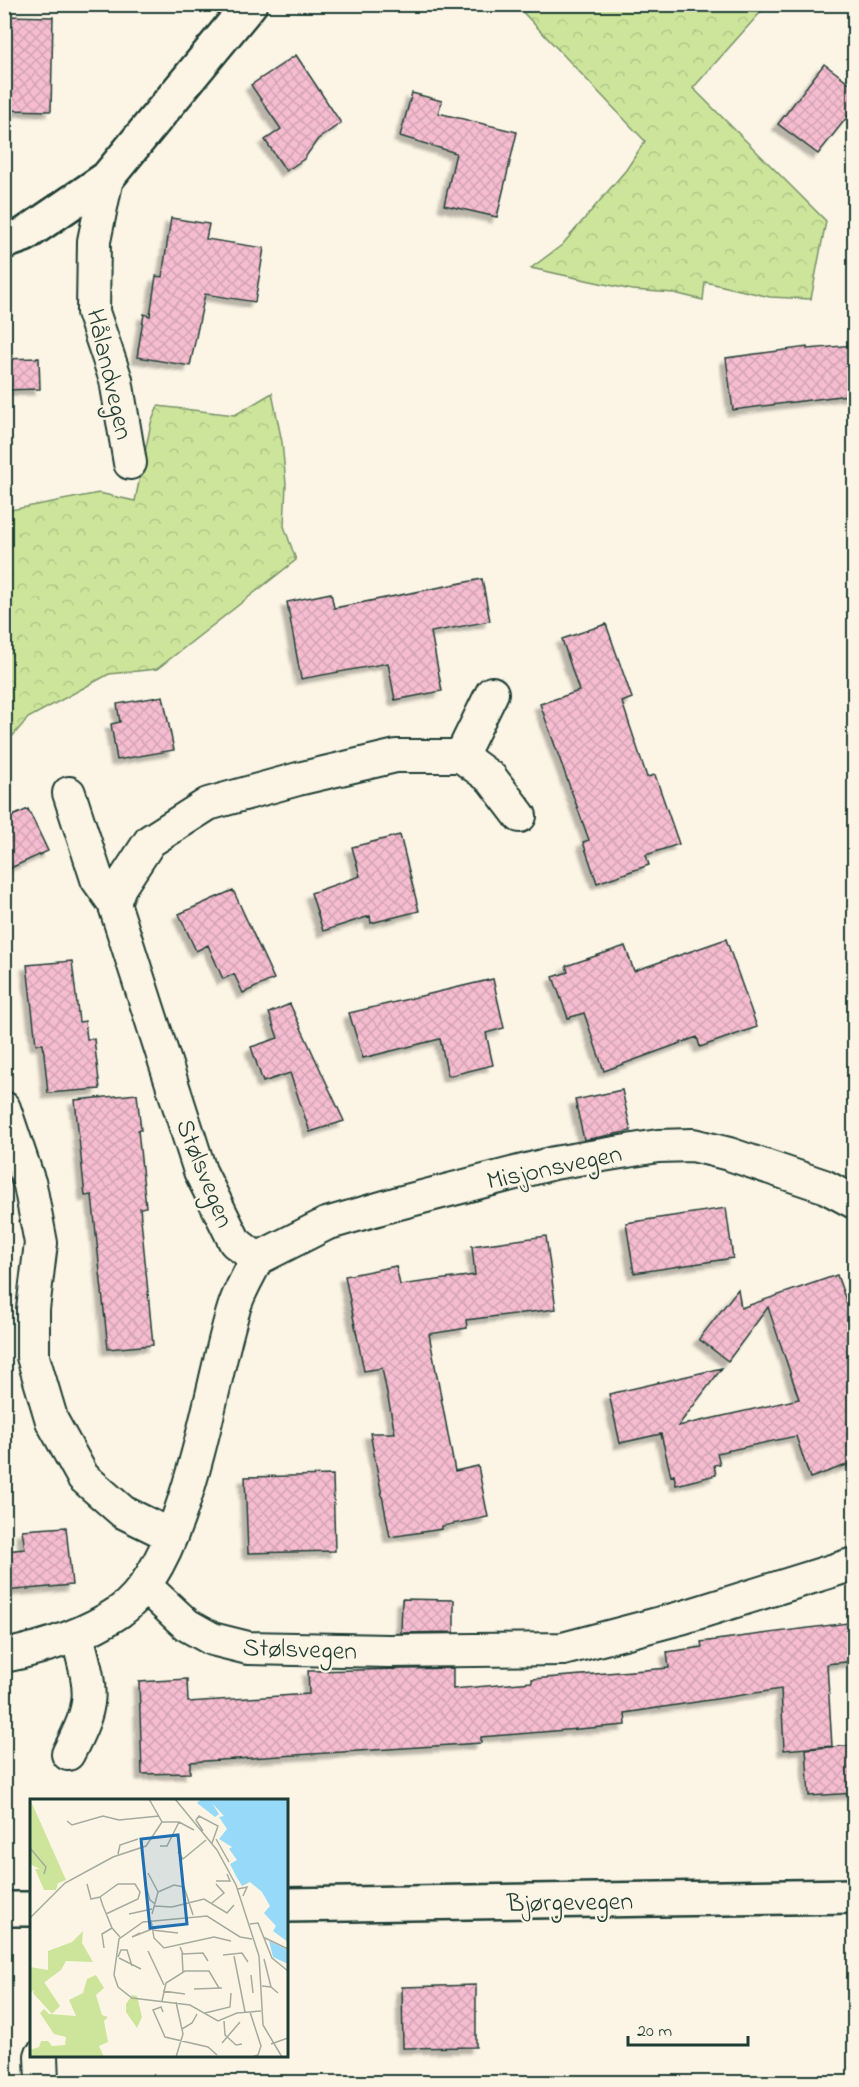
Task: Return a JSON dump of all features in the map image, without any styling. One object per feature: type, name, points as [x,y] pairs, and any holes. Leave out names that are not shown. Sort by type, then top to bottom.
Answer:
[{"type":"street","name":"Hålandvegen","points":[[4,242],[24,235],[107,178],[250,4]]},
{"type":"street","name":"Hålandvegen","points":[[107,178],[94,241],[93,312],[116,380],[130,464]]},
{"type":"street","points":[[461,756],[492,693]]},
{"type":"street","points":[[114,903],[120,887],[150,841],[208,804],[298,779],[396,756],[461,756],[491,778],[520,816]]},
{"type":"street","name":"Stølsvegen","points":[[69,793],[97,879],[114,903],[200,1171],[235,1242],[257,1259]]},
{"type":"street","points":[[4,1108],[30,1185],[41,1243],[33,1309],[33,1357],[52,1421],[82,1477],[123,1512],[170,1535]]},
{"type":"street","name":"Misjonsvegen","points":[[257,1259],[326,1224],[360,1214],[554,1163],[658,1146],[693,1145],[729,1154],[824,1186],[855,1202]]},
{"type":"street","points":[[4,1656],[33,1650],[76,1635],[120,1611],[145,1586],[170,1535],[204,1437],[234,1306],[257,1259]]},
{"type":"street","name":"Stølsvegen","points":[[145,1586],[187,1625],[230,1645],[248,1648],[563,1649],[684,1617],[855,1564]]},
{"type":"street","points":[[68,1754],[84,1723],[91,1694],[76,1635]]},
{"type":"street","name":"Bjørgevegen","points":[[288,1905],[855,1896]]},
{"type":"street","points":[[4,1909],[30,1909]]},
{"type":"street","points":[[41,2057],[42,2082]]},
{"type":"green space","points":[[516,5],[767,5],[693,88],[826,221],[811,299],[770,297],[705,282],[703,300],[674,293],[632,290],[531,268],[562,245],[626,170],[645,141]]},
{"type":"green space","points":[[272,393],[282,442],[286,484],[284,526],[296,560],[157,669],[109,674],[28,718],[5,745],[5,511],[99,493],[135,501],[151,423],[158,406],[235,415]]},
{"type":"building","points":[[4,16],[53,17],[51,111],[4,110]]},
{"type":"building","points":[[296,55],[341,123],[318,139],[304,159],[286,171],[265,140],[281,129],[251,85]]},
{"type":"building","points":[[824,64],[855,87],[855,107],[818,154],[778,124]]},
{"type":"building","points":[[412,93],[442,101],[438,113],[517,132],[497,217],[444,205],[456,153],[400,136]]},
{"type":"building","points":[[171,218],[209,224],[206,239],[264,248],[255,302],[205,294],[190,366],[137,357],[144,314],[150,316],[156,276],[162,277]]},
{"type":"building","points":[[855,345],[855,394],[733,410],[726,358],[807,347],[807,349]]},
{"type":"building","points":[[39,358],[40,389],[4,390],[4,359]]},
{"type":"building","points":[[482,579],[490,621],[431,632],[442,691],[395,700],[388,663],[301,679],[287,602],[331,593],[334,608]]},
{"type":"building","points":[[606,624],[632,698],[622,702],[647,777],[655,775],[679,844],[646,855],[649,865],[597,883],[583,842],[589,840],[540,704],[579,691],[562,639]]},
{"type":"building","points":[[163,696],[174,750],[117,760],[111,724],[120,722],[117,704]]},
{"type":"building","points":[[28,809],[48,851],[4,871],[4,820]]},
{"type":"building","points":[[400,835],[419,911],[371,923],[370,916],[323,931],[311,893],[360,876],[352,847]]},
{"type":"building","points":[[233,890],[274,979],[243,993],[234,974],[223,979],[208,945],[196,951],[179,914]]},
{"type":"building","points":[[726,939],[757,1027],[700,1047],[697,1037],[604,1071],[584,1013],[568,1018],[553,977],[568,972],[566,966],[625,946],[634,971]]},
{"type":"building","points":[[72,961],[79,1022],[85,1021],[87,1039],[94,1039],[100,1089],[48,1093],[43,1044],[36,1044],[27,965]]},
{"type":"building","points":[[493,979],[504,1028],[486,1033],[493,1065],[448,1076],[440,1039],[363,1058],[349,1013]]},
{"type":"building","points":[[290,1004],[344,1121],[310,1132],[290,1073],[263,1082],[251,1047],[278,1038],[269,1013]]},
{"type":"building","points":[[622,1090],[631,1131],[584,1140],[575,1100]]},
{"type":"building","points":[[137,1094],[141,1130],[138,1130],[146,1207],[140,1208],[153,1345],[108,1349],[92,1195],[85,1196],[75,1100]]},
{"type":"building","points":[[726,1208],[733,1258],[634,1273],[626,1223]]},
{"type":"building","points":[[546,1236],[556,1309],[466,1320],[467,1328],[429,1334],[455,1471],[478,1466],[488,1517],[442,1526],[442,1529],[390,1537],[370,1433],[395,1433],[382,1368],[364,1371],[345,1276],[396,1266],[400,1285],[475,1275],[472,1246]]},
{"type":"building","points":[[837,1275],[855,1326],[855,1462],[810,1478],[796,1436],[717,1453],[720,1464],[714,1465],[716,1475],[676,1485],[674,1475],[671,1476],[661,1434],[620,1443],[609,1394],[722,1368],[678,1426],[799,1399],[768,1307],[728,1361],[699,1339],[738,1289],[741,1308]]},
{"type":"building","points":[[333,1475],[335,1551],[248,1553],[245,1477]]},
{"type":"building","points":[[66,1527],[72,1585],[4,1591],[4,1551],[25,1549],[22,1530]]},
{"type":"building","points":[[402,1599],[454,1600],[454,1632],[401,1633]]},
{"type":"building","points":[[855,1622],[855,1661],[827,1664],[832,1746],[784,1750],[781,1689],[625,1713],[626,1725],[481,1737],[481,1743],[190,1762],[190,1773],[142,1774],[139,1682],[187,1679],[188,1702],[309,1694],[308,1671],[453,1668],[453,1689],[532,1682],[532,1679],[669,1668],[667,1652],[702,1647],[701,1642]]},
{"type":"building","points":[[855,1745],[855,1793],[809,1796],[806,1749]]},
{"type":"building","points":[[476,1985],[476,2047],[403,2048],[402,1987]]}]
